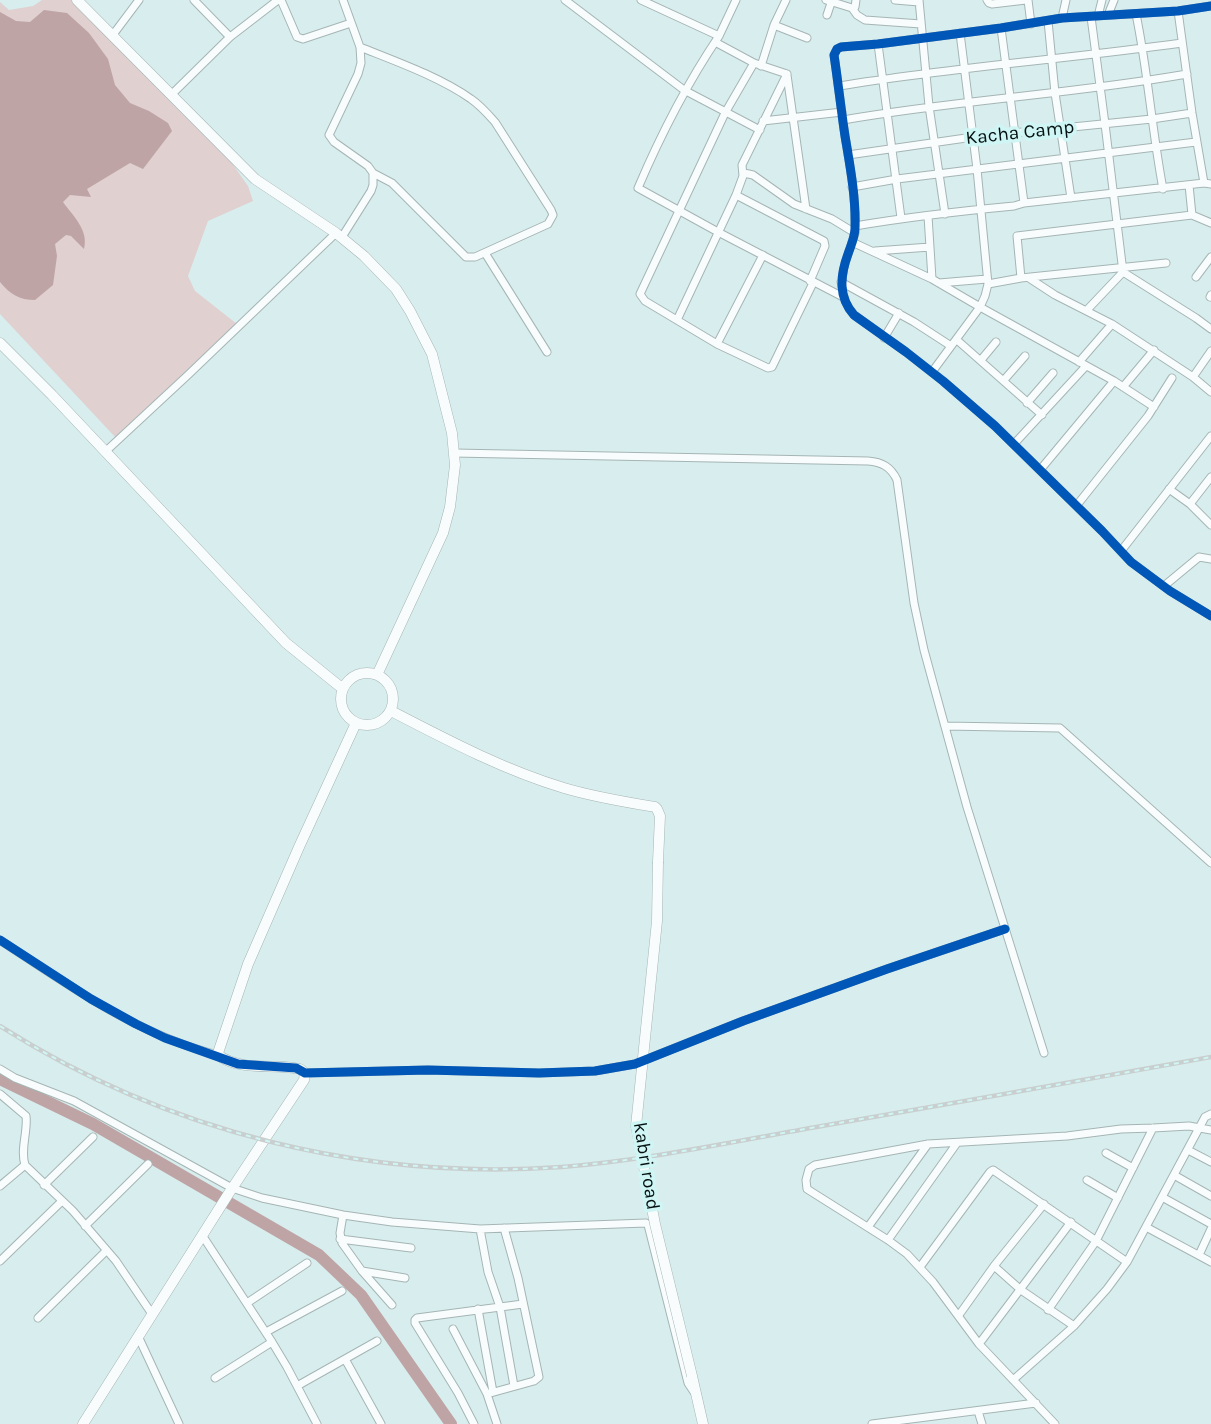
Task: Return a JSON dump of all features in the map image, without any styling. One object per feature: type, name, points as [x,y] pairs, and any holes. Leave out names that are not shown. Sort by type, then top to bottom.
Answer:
[{"type":"street","points":[[77,0],[256,179],[339,235],[365,256],[396,289],[432,354],[452,433],[455,465],[450,507],[443,533],[377,675]]},
{"type":"street","points":[[112,36],[139,0]]},
{"type":"street","points":[[171,95],[230,37],[280,0],[295,33],[303,39],[351,23]]},
{"type":"street","points":[[343,0],[360,47],[361,63],[329,135],[334,142],[368,166],[373,173],[392,183],[464,256],[472,257],[485,253],[544,227],[551,220],[551,210],[495,122],[483,109],[447,84],[360,47]]},
{"type":"street","points":[[565,0],[684,90],[760,130]]},
{"type":"street","points":[[641,0],[717,39],[758,65],[787,74]]},
{"type":"street","points":[[736,0],[717,39],[684,90],[638,188],[843,298]]},
{"type":"street","points":[[736,195],[824,241],[825,246],[811,282],[771,367],[765,368],[717,344],[645,301],[640,294],[725,113],[758,65],[786,0]]},
{"type":"street","points":[[852,8],[855,7],[856,0]]},
{"type":"street","points":[[895,0],[919,1],[929,106],[945,214]]},
{"type":"street","points":[[987,0],[989,4],[1027,0],[1031,23]]},
{"type":"street","points":[[1062,18],[1066,0]]},
{"type":"street","points":[[1087,310],[1122,270],[1096,55],[1094,16],[1102,0]]},
{"type":"street","points":[[1108,15],[1114,0]]},
{"type":"street","points":[[744,173],[756,177],[806,209],[855,230],[901,218],[1208,184],[1196,142],[1182,43],[1182,10],[1185,0]]},
{"type":"street","points":[[198,1],[230,37]]},
{"type":"street","points":[[827,15],[829,1],[852,8],[865,20],[921,24]]},
{"type":"street","points":[[1211,6],[1062,18],[841,47],[834,55],[852,187],[855,230],[841,282],[843,298],[848,308],[960,395],[1077,505],[1130,562],[1211,617]]},
{"type":"street","points":[[1136,14],[1163,189]]},
{"type":"street","points":[[1048,21],[1055,93],[1071,198]]},
{"type":"street","points":[[774,25],[807,38]]},
{"type":"street","points":[[1001,28],[1024,203]]},
{"type":"street","points":[[932,372],[980,307],[988,281],[960,33]]},
{"type":"street","points":[[839,86],[1182,43]]},
{"type":"street","points":[[878,44],[901,218]]},
{"type":"street","points":[[787,74],[806,209]]},
{"type":"street","points":[[677,320],[736,195],[744,173],[741,166],[787,74]]},
{"type":"street","points":[[763,121],[887,113],[1187,74]]},
{"type":"street","name":"Kacha Camp","points":[[848,155],[973,137],[1192,113]]},
{"type":"street","points":[[852,187],[1196,142]]},
{"type":"street","points":[[105,452],[339,235],[372,191],[373,173]]},
{"type":"street","points":[[1189,185],[1192,215]]},
{"type":"street","points":[[1211,223],[1192,215],[1017,236],[1025,278],[1112,324],[1154,350],[1211,392]]},
{"type":"street","points":[[928,216],[935,281]]},
{"type":"street","points":[[852,242],[935,281],[1114,381],[1154,407]]},
{"type":"street","points":[[873,251],[930,247]]},
{"type":"street","points":[[485,253],[547,352]]},
{"type":"street","points":[[717,344],[764,255]]},
{"type":"street","points":[[1196,277],[1211,257]]},
{"type":"street","points":[[935,281],[988,281],[1122,270],[1166,263]]},
{"type":"street","points":[[1122,270],[1211,329]]},
{"type":"street","points":[[841,282],[899,313],[951,346]]},
{"type":"street","points":[[884,338],[899,313]]},
{"type":"street","points":[[1014,444],[1042,415],[1112,324]]},
{"type":"street","points":[[957,340],[1042,415]]},
{"type":"street","points":[[981,360],[996,342]]},
{"type":"street","points":[[0,343],[286,643],[343,689]]},
{"type":"street","points":[[1123,387],[1154,350]]},
{"type":"street","points":[[1193,377],[1211,351]]},
{"type":"street","points":[[1004,380],[1025,356]]},
{"type":"street","points":[[1027,403],[1054,373]]},
{"type":"street","points":[[1077,505],[1154,407],[1172,378]]},
{"type":"street","points":[[1040,470],[1114,381]]},
{"type":"street","points":[[1121,551],[1211,436]]},
{"type":"street","points":[[454,453],[868,461],[882,463],[890,469],[897,480],[914,603],[945,726],[967,807],[1044,1053]]},
{"type":"street","points":[[1190,504],[1211,477]]},
{"type":"street","points":[[1170,489],[1211,525]]},
{"type":"street","points":[[1164,586],[1199,558],[1211,559]]},
{"type":"street","points":[[357,675],[377,675],[385,680],[391,689],[391,711],[377,723],[356,723],[343,709],[343,689],[357,675]]},
{"type":"street","name":"kabri road","points":[[391,711],[441,737],[531,777],[567,789],[655,807],[660,816],[657,921],[636,1126],[651,1206],[703,1424]]},
{"type":"street","points":[[218,1055],[248,964],[356,723]]},
{"type":"street","points":[[945,726],[1060,728],[1211,863]]},
{"type":"street","points":[[0,940],[91,999],[136,1024],[165,1038],[238,1064],[296,1068],[305,1073],[428,1070],[540,1073],[595,1071],[635,1064],[743,1021],[1005,929]]},
{"type":"street","points":[[0,1079],[2,1070],[15,1078],[74,1101],[231,1190],[262,1198],[392,1222],[480,1229],[647,1224],[688,1383],[696,1396]]},
{"type":"street","points":[[83,1424],[231,1190],[303,1084],[305,1073]]},
{"type":"street","points":[[0,1094],[26,1116],[23,1155],[25,1164],[117,1261],[152,1314]]},
{"type":"street","points":[[1013,1380],[1074,1326],[1096,1303],[1127,1262],[1205,1117],[1211,1114]]},
{"type":"street","points":[[1055,1424],[979,1344],[959,1315],[907,1254],[808,1191],[808,1169],[815,1165],[928,1144],[1067,1136],[1121,1129],[1201,1127],[1211,1130]]},
{"type":"street","points":[[1048,1310],[1096,1241],[1153,1128]]},
{"type":"street","points":[[44,1185],[93,1137]]},
{"type":"street","points":[[888,1240],[957,1143]]},
{"type":"street","points":[[868,1227],[928,1144]]},
{"type":"street","points":[[1188,1150],[1211,1162]]},
{"type":"street","points":[[1106,1153],[1133,1168]]},
{"type":"street","points":[[0,1186],[25,1164]]},
{"type":"street","points":[[85,1226],[148,1164]]},
{"type":"street","points":[[920,1267],[991,1171],[997,1171],[1127,1262]]},
{"type":"street","points":[[1174,1175],[1211,1196]]},
{"type":"street","points":[[1087,1180],[1118,1198]]},
{"type":"street","points":[[1162,1197],[1211,1224]]},
{"type":"street","points":[[0,1261],[62,1201]]},
{"type":"street","points":[[959,1315],[994,1266],[1044,1205]]},
{"type":"street","points":[[343,1215],[340,1239],[392,1305]]},
{"type":"street","points":[[979,1344],[1071,1222]]},
{"type":"street","points":[[1146,1227],[1211,1262]]},
{"type":"street","points":[[490,1393],[539,1377],[518,1278],[504,1228]]},
{"type":"street","points":[[480,1229],[488,1272],[500,1307],[514,1386]]},
{"type":"street","points":[[1199,1255],[1211,1230]]},
{"type":"street","points":[[202,1235],[266,1332],[317,1424]]},
{"type":"street","points":[[340,1239],[411,1248]]},
{"type":"street","points":[[38,1318],[106,1251]]},
{"type":"street","points":[[247,1303],[307,1263]]},
{"type":"street","points":[[994,1266],[1021,1290],[1074,1326]]},
{"type":"street","points":[[362,1270],[405,1278]]},
{"type":"street","points":[[266,1332],[342,1291]]},
{"type":"street","points":[[474,1424],[415,1321],[417,1318],[523,1304]]},
{"type":"street","points":[[478,1309],[497,1424]]},
{"type":"street","points":[[453,1329],[490,1393]]},
{"type":"street","points":[[138,1336],[179,1424]]},
{"type":"street","points":[[297,1386],[377,1341]]},
{"type":"street","points":[[215,1378],[272,1342]]},
{"type":"street","points":[[345,1359],[381,1424]]},
{"type":"street","points":[[872,1424],[1036,1403]]},
{"type":"street","points":[[978,1410],[982,1424]]},
{"type":"shaded area","points":[[42,0],[72,0],[229,159],[248,186],[253,201],[208,221],[188,276],[195,291],[237,324],[116,438],[0,314],[0,2],[9,10],[33,6]]},
{"type":"shaded area","points":[[44,10],[67,13],[89,33],[108,59],[115,85],[130,103],[168,123],[172,131],[143,169],[130,163],[87,189],[91,197],[70,195],[63,202],[82,229],[84,249],[71,236],[66,235],[55,244],[57,256],[53,285],[35,300],[15,296],[0,282],[0,12],[16,21],[30,22]]},
{"type":"waterway","points":[[0,1079],[93,1124],[319,1255],[361,1295],[451,1424]]},
{"type":"railway","points":[[0,1026],[64,1063],[130,1095],[199,1121],[269,1142],[414,1166],[488,1169],[562,1167],[660,1155],[1211,1057]]},
{"type":"cycle path","points":[[1211,6],[1178,11],[1062,18],[841,47],[834,55],[855,205],[854,235],[842,278],[843,294],[849,308],[854,315],[943,381],[995,426],[1131,562],[1170,591],[1211,616]]},
{"type":"cycle path","points":[[0,940],[91,999],[136,1024],[165,1038],[238,1064],[296,1068],[305,1073],[428,1070],[539,1073],[595,1071],[635,1064],[743,1021],[1005,929]]}]
